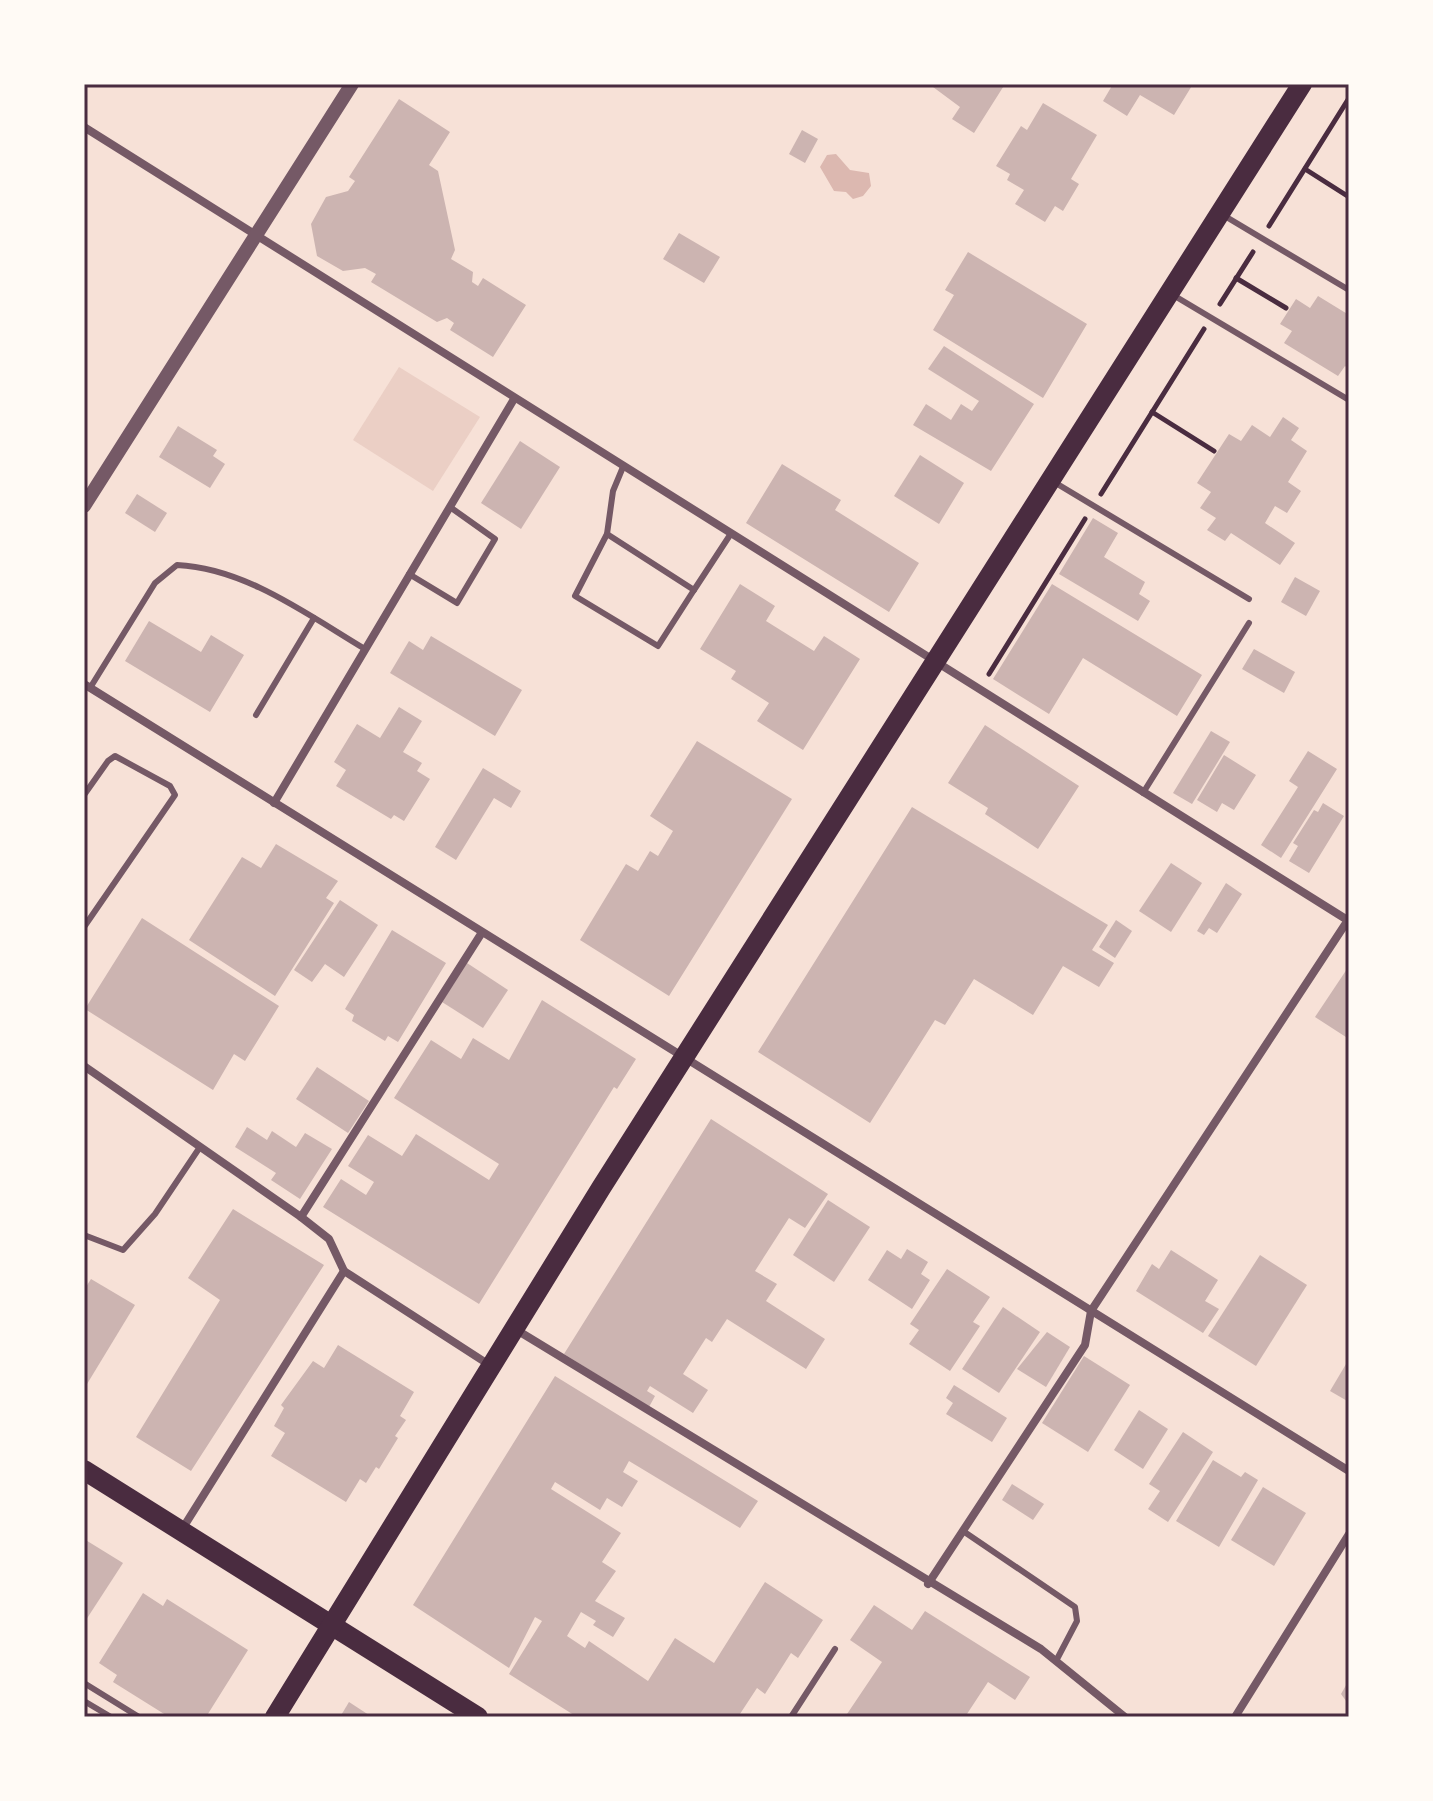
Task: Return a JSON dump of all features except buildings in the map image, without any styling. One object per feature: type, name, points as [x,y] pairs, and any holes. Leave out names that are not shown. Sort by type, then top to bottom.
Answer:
[{"type":"main road","points":[[275,1717],[684,1056],[1302,84]]},
{"type":"main road","points":[[84,1470],[333,1623],[478,1717]]},
{"type":"street","points":[[84,506],[352,84]]},
{"type":"street","points":[[84,127],[935,664],[1348,920],[1091,1311],[1085,1345],[928,1584]]},
{"type":"street","points":[[274,803],[514,399]]},
{"type":"street","points":[[87,686],[481,934],[684,1056],[1349,1471]]},
{"type":"street","points":[[301,1217],[481,934]]},
{"type":"street","points":[[84,1066],[329,1239],[344,1271],[491,1366]]},
{"type":"street","points":[[181,1531],[344,1271]]},
{"type":"street","points":[[515,1328],[1056,1661],[1125,1717]]},
{"type":"street","points":[[1235,1717],[1349,1534]]},
{"type":"lane","points":[[1220,213],[1349,290]]},
{"type":"lane","points":[[1170,293],[1349,400]]},
{"type":"lane","points":[[623,467],[613,491],[607,534],[575,596],[658,646],[730,535]]},
{"type":"lane","points":[[1051,480],[1249,599]]},
{"type":"lane","points":[[409,574],[457,603],[495,539],[450,507]]},
{"type":"lane","points":[[607,534],[694,590]]},
{"type":"lane","points":[[87,686],[155,583],[177,565],[205,567],[285,601],[365,649]]},
{"type":"lane","points":[[256,715],[314,618]]},
{"type":"lane","points":[[1143,793],[1249,623]]},
{"type":"lane","points":[[84,795],[115,756],[170,786],[175,795],[84,927]]},
{"type":"lane","points":[[84,1235],[123,1250],[155,1214],[200,1147]]},
{"type":"lane","points":[[963,1531],[1075,1607],[1077,1621],[1056,1661]]},
{"type":"lane","points":[[791,1717],[835,1649]]},
{"type":"lane","points":[[84,1683],[139,1717]]},
{"type":"lane","points":[[84,1701],[111,1717]]},
{"type":"path","points":[[986,678],[1349,98]]},
{"type":"path","points":[[1305,169],[1349,197]]},
{"type":"path","points":[[1236,278],[1286,308]]},
{"type":"path","points":[[1152,412],[1214,451]]},
{"type":"shaded area","points":[[836,154],[850,170],[869,173],[871,186],[863,196],[853,199],[846,192],[834,191],[820,167],[827,155]]},
{"type":"shaded area","points":[[399,367],[480,417],[433,491],[353,440]]}]
